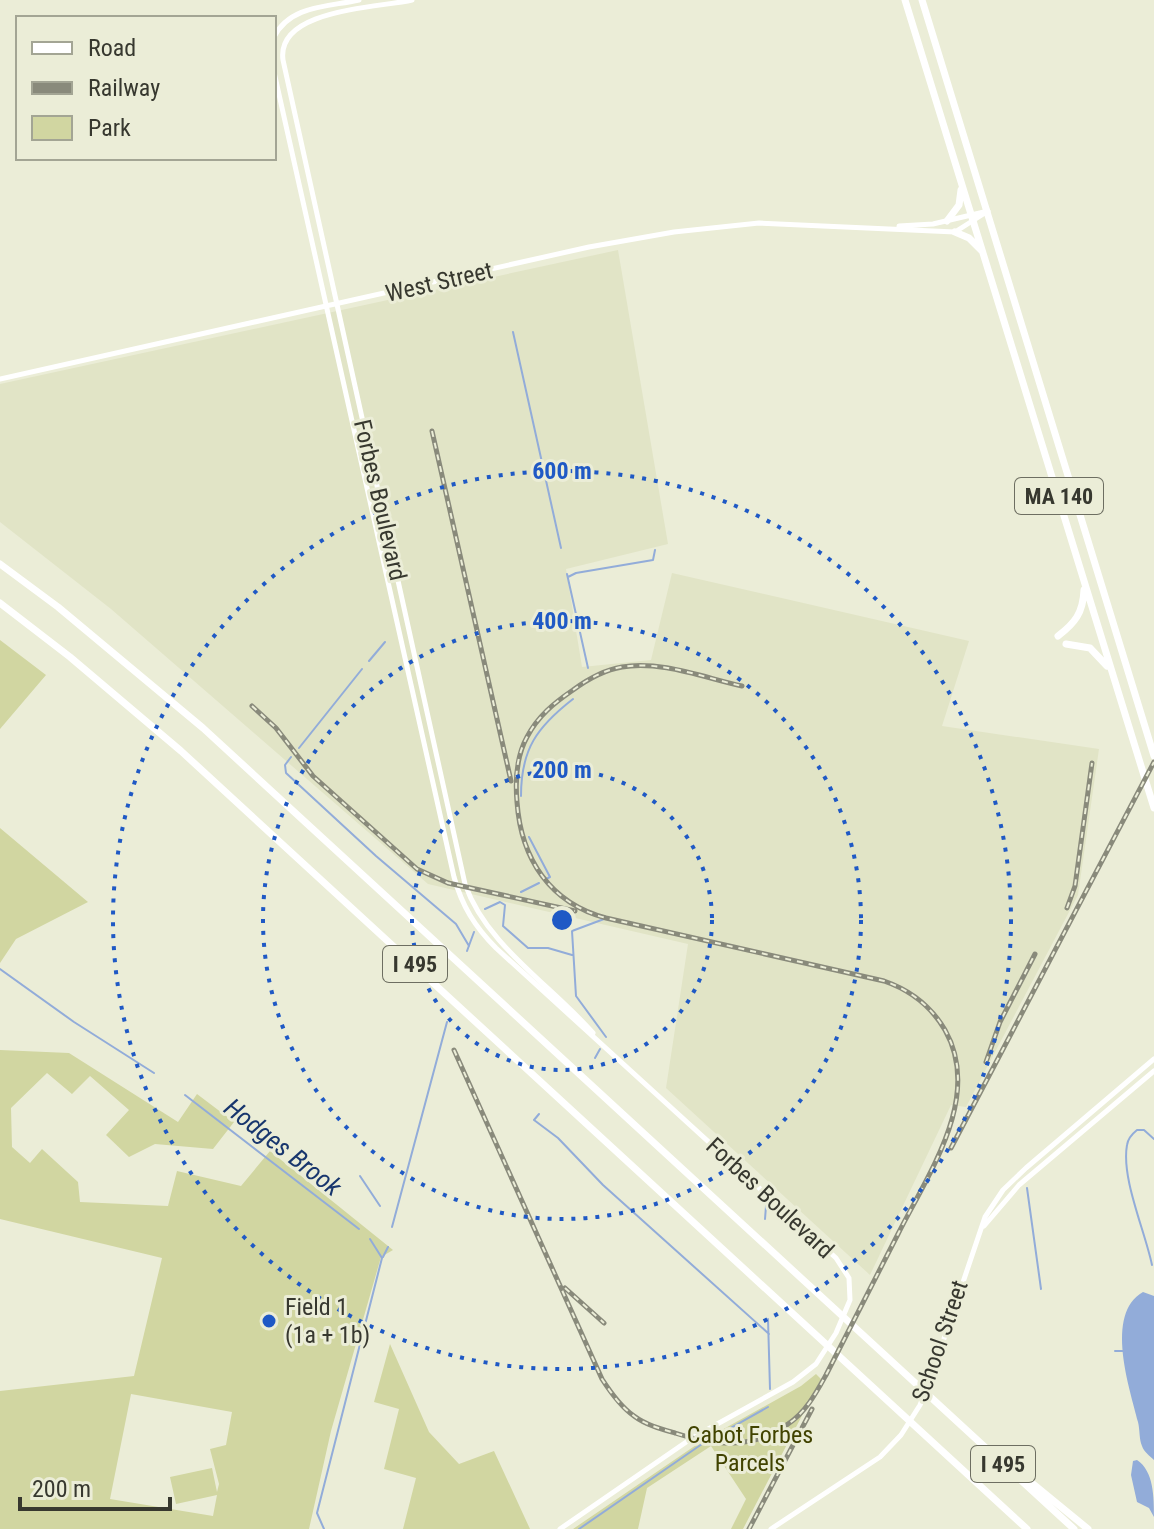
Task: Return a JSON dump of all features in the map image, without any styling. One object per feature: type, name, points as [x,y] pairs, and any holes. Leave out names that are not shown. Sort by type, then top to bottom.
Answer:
[{"type":"highway","name":"MA 140","points":[[905,0],[1154,808]]},
{"type":"highway","name":"MA 140","points":[[922,0],[1153,754]]},
{"type":"highway","points":[[947,221],[959,205],[961,180]]},
{"type":"highway","points":[[955,232],[969,238],[983,252]]},
{"type":"highway","name":"I 495","points":[[0,564],[67,615],[203,728],[1074,1529]]},
{"type":"highway","points":[[1058,636],[1078,617],[1083,604],[1084,584]]},
{"type":"highway","name":"I 495","points":[[0,603],[81,666],[181,751],[1027,1529]]},
{"type":"highway","points":[[1066,644],[1090,648],[1100,656],[1111,673]]},
{"type":"highway","points":[[982,1444],[1088,1529]]},
{"type":"street","points":[[276,34],[298,12],[359,0]]},
{"type":"street","name":"Forbes Boulevard","points":[[412,0],[305,21],[291,32],[283,44],[283,60],[294,120],[469,895],[490,930],[570,1006],[604,1045]]},
{"type":"street","name":"Forbes Boulevard","points":[[276,81],[459,894],[481,934],[836,1258],[849,1278],[851,1293],[848,1310],[825,1352],[809,1370],[692,1438],[560,1529]]},
{"type":"street","name":"West Street","points":[[0,379],[589,247],[674,232],[759,223],[955,232],[988,211]]},
{"type":"street","name":"West Street","points":[[882,227],[973,218]]},
{"type":"street","name":"School Street","points":[[771,1529],[880,1457],[901,1435],[924,1397],[985,1217],[1009,1184],[1154,1059]]},
{"type":"street","name":"School Street","points":[[981,1230],[1019,1185],[1154,1071]]},
{"type":"shaded area","points":[[618,250],[668,544],[566,569],[582,667],[651,660],[672,573],[969,641],[942,726],[1099,749],[1078,895],[966,1107],[951,1105],[870,1275],[666,1088],[688,944],[428,884],[111,609],[0,522],[0,384]]},
{"type":"green space","points":[[0,640],[46,675],[0,729]]},
{"type":"green space","points":[[0,828],[88,902],[16,939],[0,963]]},
{"type":"green space","points":[[0,1050],[69,1053],[178,1122],[197,1094],[234,1122],[213,1149],[155,1144],[129,1157],[106,1135],[129,1110],[90,1076],[72,1094],[47,1073],[11,1108],[12,1147],[30,1163],[42,1149],[78,1182],[80,1202],[168,1206],[177,1171],[241,1186],[270,1151],[393,1250],[381,1257],[331,1431],[309,1529],[0,1529],[0,1391],[134,1376],[162,1258],[0,1219]],"holes":[[[131,1394],[232,1412],[226,1445],[210,1449],[219,1484],[217,1492],[212,1468],[170,1477],[176,1504],[217,1495],[213,1516],[110,1499]]]},
{"type":"green space","points":[[390,1344],[429,1432],[459,1464],[494,1451],[530,1529],[403,1529],[416,1478],[384,1469],[399,1409],[374,1402]]},
{"type":"green space","name":"Cabot Forbes Parcels","points":[[816,1374],[821,1379],[743,1529],[731,1529],[746,1499],[711,1446],[647,1488],[638,1529],[573,1529],[702,1441],[801,1386]]},
{"type":"water","points":[[1143,1292],[1154,1296],[1154,1460],[1141,1443],[1123,1353],[1125,1317],[1131,1303]]},
{"type":"water","points":[[1137,1460],[1150,1478],[1154,1517],[1149,1508],[1137,1502],[1131,1475],[1133,1461]]},
{"type":"waterway","points":[[513,332],[561,548]]},
{"type":"waterway","points":[[568,577],[653,560],[655,550]]},
{"type":"waterway","points":[[567,574],[588,668]]},
{"type":"waterway","points":[[369,661],[385,642]]},
{"type":"waterway","points":[[299,748],[362,669]]},
{"type":"waterway","points":[[521,796],[524,765],[534,740],[550,719],[573,699]]},
{"type":"waterway","points":[[291,757],[285,765],[286,773],[456,924],[469,946]]},
{"type":"waterway","points":[[529,837],[550,877],[546,879]]},
{"type":"waterway","points":[[521,892],[539,883]]},
{"type":"waterway","points":[[485,909],[500,902],[505,905],[503,926],[528,948],[548,948],[572,955]]},
{"type":"waterway","points":[[604,919],[572,931],[576,996],[606,1037]]},
{"type":"waterway","points":[[467,951],[474,932]]},
{"type":"waterway","name":"Hodges Brook","points":[[0,969],[74,1022],[154,1073]]},
{"type":"waterway","points":[[392,1227],[447,1022]]},
{"type":"waterway","points":[[595,1058],[600,1049]]},
{"type":"waterway","name":"Hodges Brook","points":[[185,1095],[359,1229]]},
{"type":"waterway","points":[[539,1114],[534,1120],[558,1138],[603,1185],[769,1334]]},
{"type":"waterway","points":[[1152,1265],[1130,1189],[1126,1158],[1128,1140],[1137,1130],[1144,1130],[1154,1139]]},
{"type":"waterway","points":[[360,1176],[380,1206]]},
{"type":"waterway","points":[[1027,1188],[1041,1289]]},
{"type":"waterway","points":[[765,1219],[766,1206]]},
{"type":"waterway","name":"Hodges Brook","points":[[324,1529],[317,1513],[382,1258],[370,1239]]},
{"type":"waterway","points":[[383,1257],[388,1247]]},
{"type":"waterway","points":[[768,1319],[770,1389]]},
{"type":"waterway","points":[[1115,1351],[1123,1351]]},
{"type":"waterway","points":[[711,1439],[768,1407]]},
{"type":"waterway","points":[[579,1529],[702,1444]]},
{"type":"railway","points":[[432,431],[511,781]]},
{"type":"railway","points":[[454,1050],[602,1379],[621,1404],[639,1419],[654,1426],[719,1443],[761,1438],[800,1414],[826,1375],[947,1135],[958,1082],[955,1056],[945,1030],[919,1000],[884,981],[606,918],[569,902],[554,890],[532,860],[517,802],[518,760],[531,729],[553,705],[596,676],[622,667],[652,666],[742,686]]},
{"type":"railway","points":[[252,706],[276,728],[313,776],[417,869],[448,883],[575,911]]},
{"type":"railway","points":[[951,1148],[1154,762]]},
{"type":"railway","points":[[1067,908],[1075,886],[1092,763]]},
{"type":"railway","points":[[986,1062],[1000,1022],[1035,954]]},
{"type":"railway","points":[[565,1288],[604,1323]]},
{"type":"railway","points":[[749,1529],[812,1409]]},
{"type":"place","name":"Field 1 (1a + 1b)","points":[[269,1321]]}]
